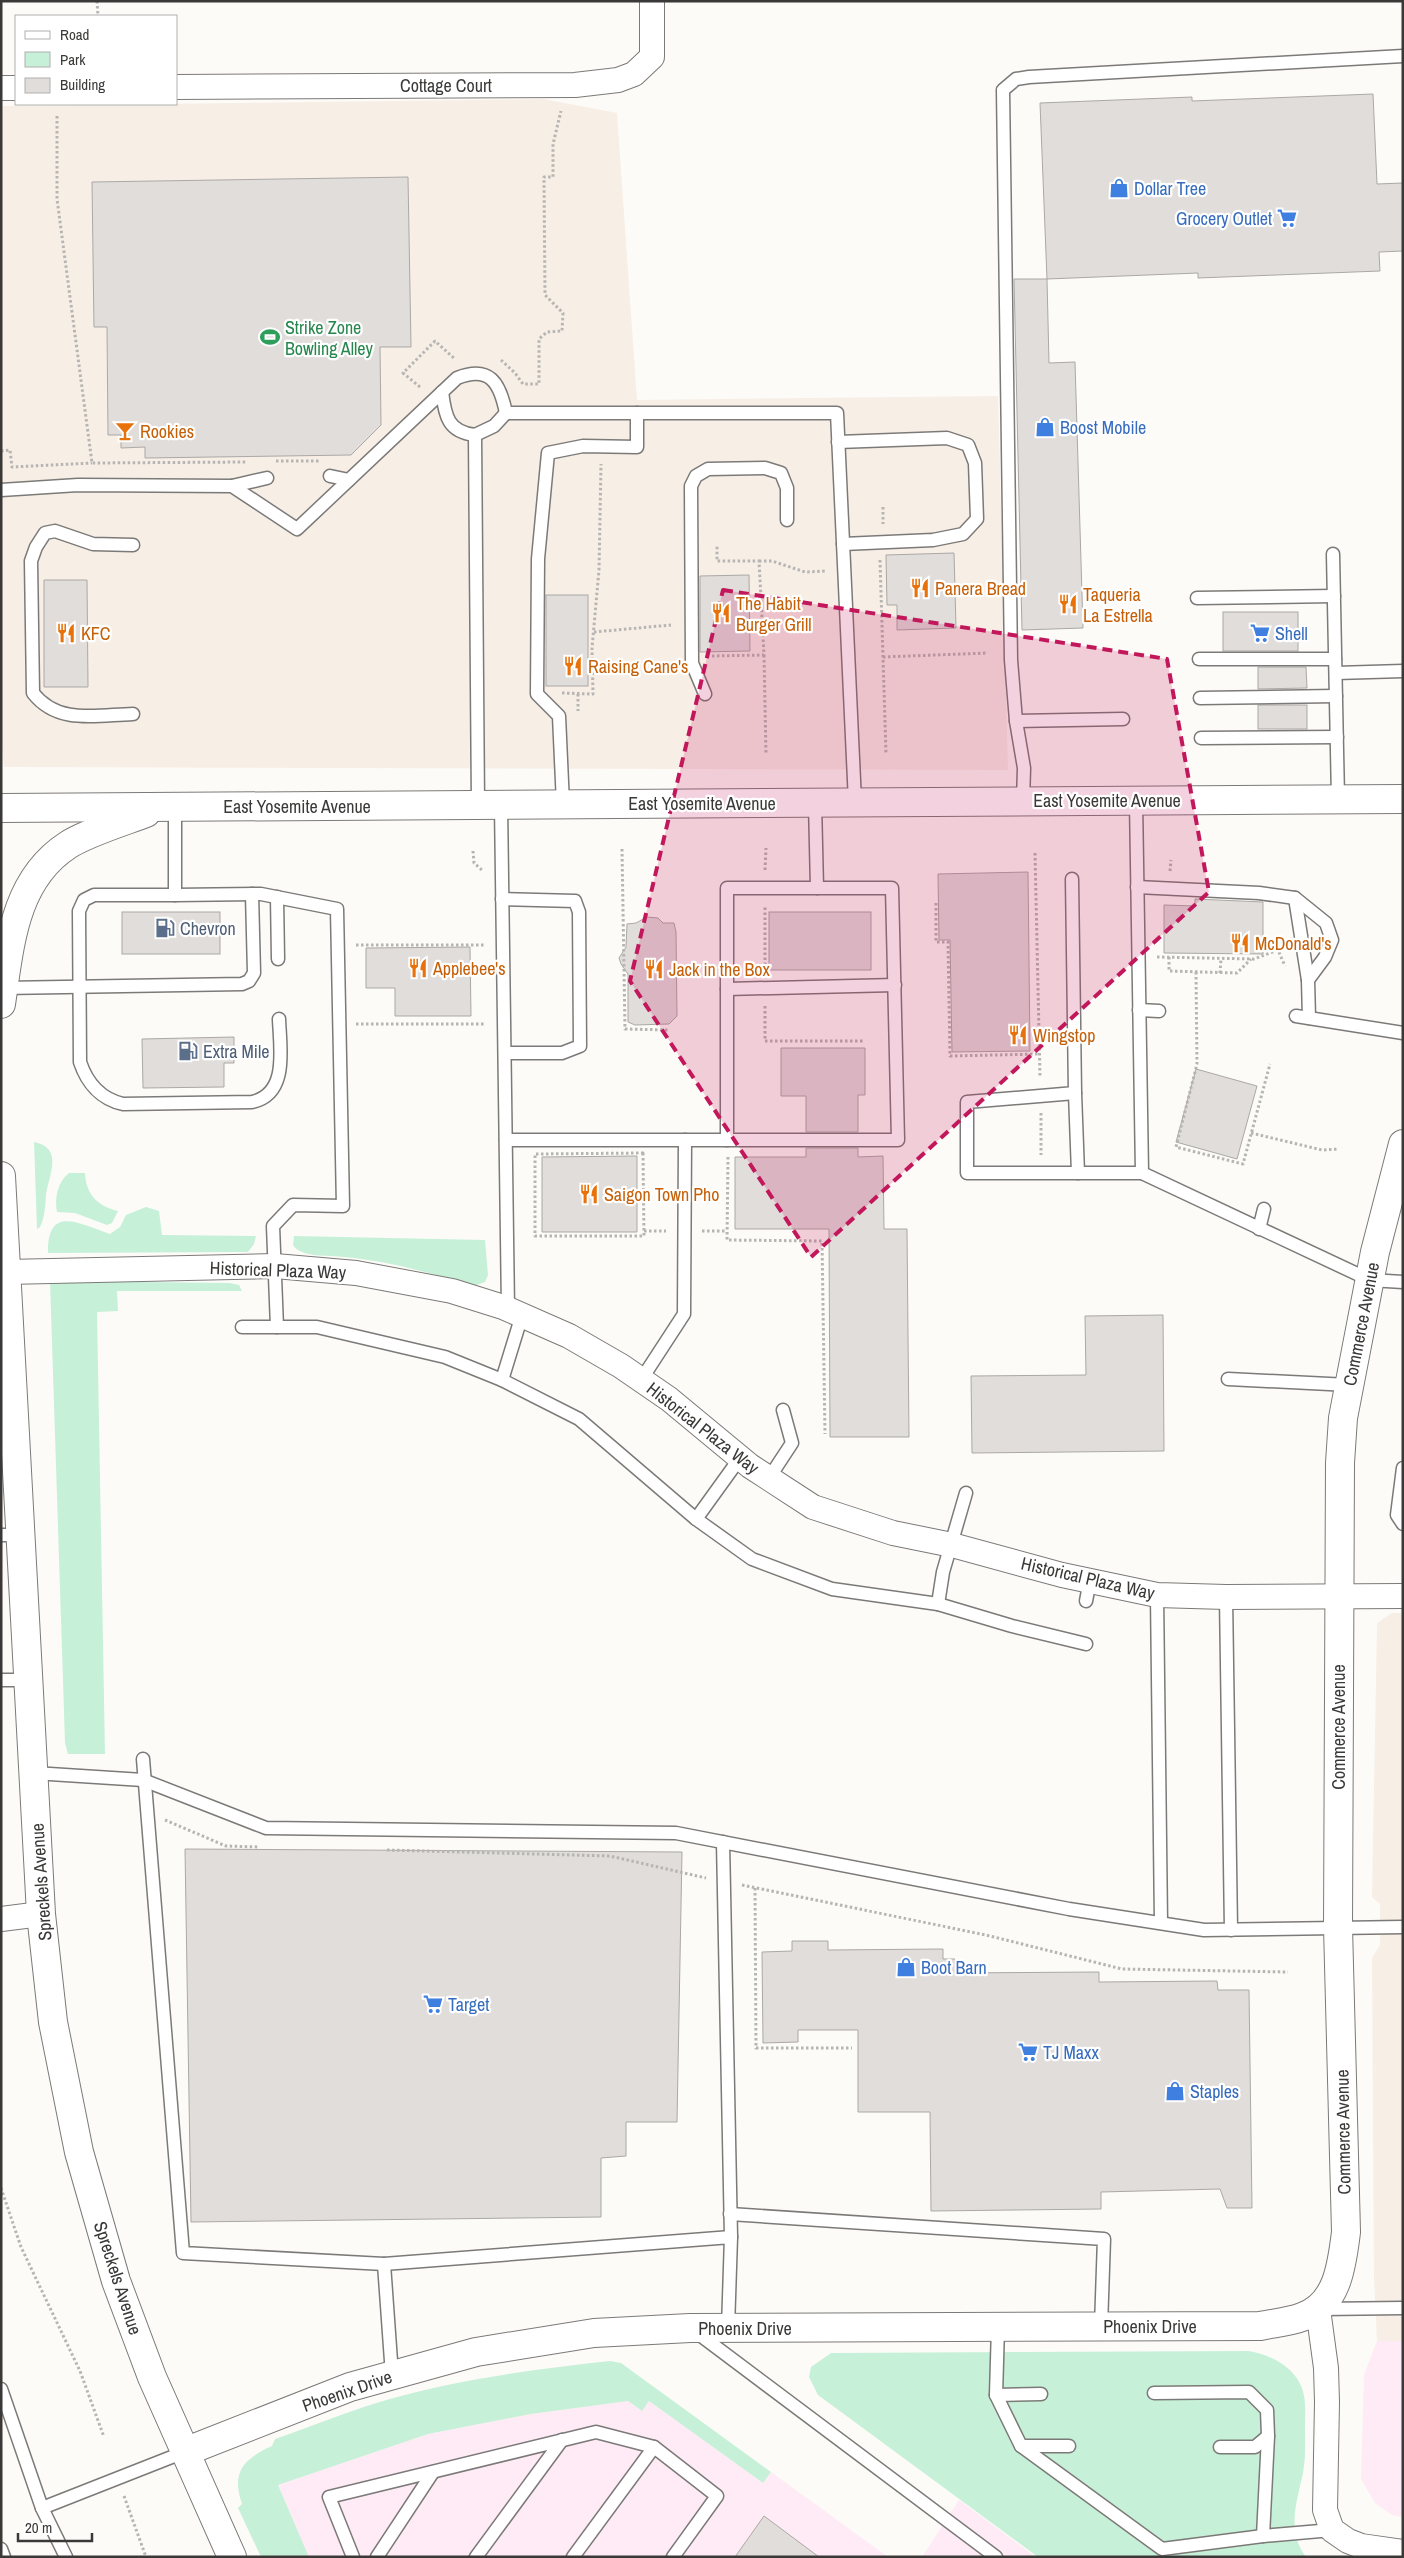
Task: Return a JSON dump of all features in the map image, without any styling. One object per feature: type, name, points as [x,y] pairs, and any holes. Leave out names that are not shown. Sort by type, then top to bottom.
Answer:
[{"type":"street","name":"Cottage Court","points":[[178,87],[575,85],[618,80],[634,74],[652,57],[652,1]]},
{"type":"street","points":[[1,88],[15,88]]},
{"type":"street","name":"East Yosemite Avenue","points":[[1,808],[1403,799]]},
{"type":"street","points":[[2,996],[14,923],[28,886],[43,865],[69,844],[168,807]]},
{"type":"street","name":"Commerce Avenue","points":[[1318,2309],[1336,2286],[1342,2264],[1346,2232],[1338,1927],[1340,1463],[1343,1418],[1370,1280],[1403,1144]]},
{"type":"street","name":"Spreckels Avenue","points":[[1,1176],[11,1535],[28,1680],[41,1914],[54,2022],[79,2152],[116,2281],[152,2377],[187,2451],[232,2557]]},
{"type":"street","name":"Historical Plaza Way","points":[[4,1272],[275,1266],[356,1272],[452,1291],[515,1312],[569,1336],[668,1399],[740,1458],[813,1507],[893,1533],[952,1544],[1088,1590],[1226,1598],[1403,1596]]},
{"type":"street","points":[[1,1919],[41,1914]]},
{"type":"street","points":[[1318,2309],[1326,2368],[1325,2510],[1332,2530],[1348,2541],[1361,2546],[1403,2552]]},
{"type":"street","name":"Phoenix Drive","points":[[187,2451],[350,2387],[476,2352],[594,2333],[690,2328],[1260,2326],[1303,2317],[1318,2309]]},
{"type":"lane","points":[[1024,801],[1024,768],[1016,721],[1011,660],[1003,90],[1016,79],[1029,77],[1403,56]]},
{"type":"lane","points":[[232,486],[297,529],[457,378],[472,372],[487,375],[499,387],[506,413]]},
{"type":"lane","points":[[442,392],[444,407],[453,427],[463,434],[475,435],[494,426],[506,413],[837,413],[856,802]]},
{"type":"lane","points":[[563,804],[559,716],[537,694],[538,558],[548,453],[583,446],[637,447],[637,413]]},
{"type":"lane","points":[[475,435],[489,805],[502,899],[506,1140],[515,1312],[502,1380]]},
{"type":"lane","points":[[838,442],[947,438],[968,445],[975,462],[977,519],[963,534],[933,540],[843,544]]},
{"type":"lane","points":[[705,694],[692,663],[691,486],[696,476],[708,469],[765,468],[780,473],[787,488],[787,520]]},
{"type":"lane","points":[[330,476],[350,480]]},
{"type":"lane","points":[[1,490],[78,485],[232,486],[267,478]]},
{"type":"lane","points":[[133,545],[93,544],[55,531],[45,534],[36,548],[31,561],[33,693],[40,702],[54,712],[66,716],[133,714]]},
{"type":"lane","points":[[1333,554],[1338,799]]},
{"type":"lane","points":[[1197,598],[1334,596]]},
{"type":"lane","points":[[1199,659],[1335,659]]},
{"type":"lane","points":[[1336,673],[1403,671]]},
{"type":"lane","points":[[1200,698],[1336,696]]},
{"type":"lane","points":[[1016,721],[1123,719]]},
{"type":"lane","points":[[1201,738],[1337,737]]},
{"type":"lane","points":[[1136,801],[1142,1173]]},
{"type":"lane","points":[[815,803],[817,888]]},
{"type":"lane","points":[[168,807],[175,895]]},
{"type":"lane","points":[[1072,879],[1078,1173]]},
{"type":"lane","points":[[1137,887],[1258,893],[1295,898],[1326,923],[1332,940],[1325,957],[1308,980]]},
{"type":"lane","points":[[506,1140],[685,1140],[728,1145],[898,1140],[892,888],[728,888],[728,1145]]},
{"type":"lane","points":[[2,996],[81,985],[242,984],[250,981],[254,972],[252,894]]},
{"type":"lane","points":[[276,1327],[273,1226],[293,1205],[343,1206],[337,909],[252,894],[94,895],[84,900],[79,911],[81,985],[80,1062],[84,1074],[92,1086],[113,1101],[124,1104],[252,1102],[263,1099],[275,1086],[278,1077],[279,1019]]},
{"type":"lane","points":[[277,897],[278,959]]},
{"type":"lane","points":[[1295,898],[1308,980],[1303,1017],[1403,1033]]},
{"type":"lane","points":[[502,899],[575,901],[579,912],[580,1046],[562,1053],[505,1053]]},
{"type":"lane","points":[[728,989],[894,985]]},
{"type":"lane","points":[[1139,1010],[1159,1011]]},
{"type":"lane","points":[[1075,1093],[967,1102],[967,1173],[1142,1173],[1370,1280],[1403,1282]]},
{"type":"lane","points":[[640,1380],[684,1314],[685,1140]]},
{"type":"lane","points":[[1259,1229],[1264,1209]]},
{"type":"lane","points":[[242,1328],[317,1327],[445,1357],[502,1380],[579,1419],[696,1519],[752,1558],[832,1589],[938,1604],[1012,1626],[1086,1644]]},
{"type":"lane","points":[[1228,1379],[1349,1385]]},
{"type":"lane","points":[[769,1478],[792,1443],[782,1410]]},
{"type":"lane","points":[[696,1519],[740,1458]]},
{"type":"lane","points":[[1403,1468],[1397,1515],[1403,1524]]},
{"type":"lane","points":[[938,1604],[943,1572],[966,1493]]},
{"type":"lane","points":[[1157,1595],[1161,1923]]},
{"type":"lane","points":[[1226,1598],[1231,1930]]},
{"type":"lane","points":[[1,1680],[28,1680]]},
{"type":"lane","points":[[143,1759],[143,1780],[173,2110],[183,2253],[384,2264],[731,2237]]},
{"type":"lane","points":[[34,1773],[143,1780],[266,1828],[676,1833],[1060,1907],[1204,1930],[1403,1927]]},
{"type":"lane","points":[[723,1842],[731,2237],[728,2328]]},
{"type":"lane","points":[[730,2214],[1104,2239],[1101,2326]]},
{"type":"lane","points":[[384,2264],[392,2376]]},
{"type":"lane","points":[[1318,2309],[1403,2308]]},
{"type":"lane","points":[[998,2327],[996,2395],[1021,2446],[1162,2550],[1263,2536],[1332,2530]]},
{"type":"lane","points":[[690,2328],[996,2557]]},
{"type":"lane","points":[[1,2389],[42,2508],[66,2557]]},
{"type":"lane","points":[[1154,2393],[1249,2392],[1267,2410],[1268,2436],[1263,2536]]},
{"type":"lane","points":[[996,2395],[1041,2394]]},
{"type":"lane","points":[[353,2557],[329,2497],[596,2432],[654,2447],[717,2496],[672,2557]]},
{"type":"lane","points":[[1220,2447],[1255,2447],[1268,2436]]},
{"type":"lane","points":[[476,2557],[562,2440]]},
{"type":"lane","points":[[1021,2446],[1069,2446]]},
{"type":"lane","points":[[572,2557],[654,2447]]},
{"type":"lane","points":[[42,2508],[187,2451]]},
{"type":"lane","points":[[377,2557],[433,2472]]},
{"type":"lane","points":[[1,2550],[4,2557]]},
{"type":"path","points":[[98,1],[98,15]]},
{"type":"path","points":[[497,358],[515,373],[523,384],[539,384],[539,339],[547,332],[562,331],[563,313],[545,295],[544,177],[553,177],[553,144],[561,111]]},
{"type":"path","points":[[57,116],[57,200],[92,463]]},
{"type":"path","points":[[413,394],[420,387],[403,373],[435,342],[454,360],[461,356]]},
{"type":"path","points":[[1,451],[10,450],[12,467],[92,463],[249,462]]},
{"type":"path","points":[[559,693],[593,694],[594,632],[599,570],[601,460]]},
{"type":"path","points":[[269,461],[328,461]]},
{"type":"path","points":[[883,507],[884,556],[880,556],[886,754]]},
{"type":"path","points":[[717,546],[717,561],[772,561],[805,572],[825,571]]},
{"type":"path","points":[[759,561],[764,654],[766,755]]},
{"type":"path","points":[[594,632],[671,625]]},
{"type":"path","points":[[883,657],[988,653]]},
{"type":"path","points":[[712,656],[764,654]]},
{"type":"path","points":[[622,850],[625,1029],[670,1030]]},
{"type":"path","points":[[1034,853],[1040,1054],[1041,1173]]},
{"type":"path","points":[[1167,888],[1171,860]]},
{"type":"path","points":[[936,903],[936,942],[948,942],[950,1056],[1040,1054]]},
{"type":"path","points":[[356,945],[486,946]]},
{"type":"path","points":[[1155,949],[1155,957],[1221,959],[1251,959],[1278,950],[1286,967]]},
{"type":"path","points":[[1169,957],[1169,971],[1196,972],[1237,973],[1251,959]]},
{"type":"path","points":[[1220,972],[1221,959]]},
{"type":"path","points":[[1196,972],[1197,1064],[1176,1146],[1243,1164],[1270,1064]]},
{"type":"path","points":[[356,1024],[486,1024]]},
{"type":"path","points":[[1251,1133],[1322,1150],[1339,1149]]},
{"type":"path","points":[[728,1145],[726,1240],[822,1241],[825,1434]]},
{"type":"path","points":[[644,1153],[644,1236],[535,1236],[535,1154],[644,1153]]},
{"type":"path","points":[[754,1888],[756,2048],[852,2048]]},
{"type":"path","points":[[1,2188],[21,2247],[80,2370],[104,2438]]},
{"type":"path","points":[[118,2478],[146,2557]]},
{"type":"highlighted area","points":[[723,590],[1167,659],[1209,892],[811,1257],[630,981]]},
{"type":"shaded area","points":[[544,99],[617,113],[637,400],[998,396],[1008,770],[4,767],[1,739],[1,106]]},
{"type":"shaded area","points":[[1392,1613],[1403,1613],[1403,2341],[1377,2341],[1374,2278],[1372,1958],[1380,1945],[1380,1904],[1372,1897],[1377,1623]]},
{"type":"shaded area","points":[[1377,2341],[1403,2341],[1403,2517],[1392,2515],[1375,2503],[1361,2479],[1364,2375]]},
{"type":"shaded area","points":[[628,2401],[641,2411],[649,2401],[763,2483],[771,2472],[888,2557],[309,2557],[278,2485],[428,2434],[531,2414]]},
{"type":"shaded area","points":[[959,2500],[1036,2557],[922,2557]]},
{"type":"green space","points":[[34,1142],[43,1145],[49,1150],[52,1157],[43,1219],[40,1227],[37,1229]]},
{"type":"green space","points":[[69,1173],[85,1173],[90,1193],[94,1198],[104,1206],[118,1211],[112,1223],[107,1225],[75,1213],[57,1212],[58,1190],[62,1180]]},
{"type":"green space","points":[[146,1207],[159,1211],[162,1235],[256,1236],[254,1244],[248,1252],[48,1253],[49,1238],[53,1228],[59,1223],[67,1221],[77,1223],[110,1234],[120,1227],[126,1215]]},
{"type":"green space","points":[[294,1236],[485,1240],[488,1275],[485,1282],[474,1286],[426,1272],[393,1265],[338,1256],[309,1254],[302,1252],[293,1245]]},
{"type":"green space","points":[[50,1281],[230,1283],[239,1285],[242,1291],[117,1291],[118,1311],[97,1312],[105,1754],[68,1754],[65,1743]]},
{"type":"green space","points":[[1249,2351],[1267,2356],[1284,2365],[1297,2379],[1304,2396],[1305,2455],[1296,2505],[1295,2526],[1296,2537],[1306,2557],[1038,2557],[818,2395],[809,2377],[811,2367],[831,2353]]},
{"type":"green space","points":[[610,2361],[621,2363],[771,2472],[763,2483],[649,2401],[642,2411],[628,2401],[531,2414],[428,2434],[278,2485],[309,2557],[261,2557],[238,2508],[242,2504],[238,2483],[242,2468],[247,2462],[272,2446],[275,2439],[361,2408],[417,2392],[499,2376]]},
{"type":"building","points":[[1373,94],[1377,184],[1403,183],[1403,251],[1379,252],[1380,271],[1198,278],[1198,273],[1047,279],[1040,103],[1192,97],[1192,101]]},
{"type":"building","points":[[408,177],[411,347],[380,347],[381,425],[351,455],[145,458],[145,447],[121,448],[121,435],[108,435],[107,327],[94,327],[92,182]]},
{"type":"building","points":[[1014,279],[1047,279],[1049,363],[1075,362],[1083,628],[1022,630]]},
{"type":"building","points":[[954,553],[956,628],[897,630],[897,605],[887,605],[886,555]]},
{"type":"building","points":[[749,575],[750,651],[700,652],[700,576]]},
{"type":"building","name":"KFC","points":[[44,580],[87,580],[88,687],[44,687]]},
{"type":"building","points":[[546,595],[588,595],[588,686],[546,686]]},
{"type":"building","name":"Shell","points":[[1223,612],[1298,612],[1298,651],[1223,651]]},
{"type":"building","points":[[1258,667],[1306,667],[1307,688],[1258,689]]},
{"type":"building","points":[[1258,705],[1307,705],[1307,729],[1258,729]]},
{"type":"building","points":[[1028,872],[1030,1051],[952,1052],[950,940],[939,940],[938,874]]},
{"type":"building","points":[[1195,899],[1263,902],[1263,954],[1164,953],[1164,905],[1195,906]]},
{"type":"building","points":[[122,912],[220,912],[220,954],[122,954]]},
{"type":"building","points":[[769,912],[871,912],[871,970],[769,970]]},
{"type":"building","name":"Jack in the Box","points":[[647,917],[658,918],[663,923],[674,923],[676,932],[677,1016],[669,1024],[635,1025],[628,1022],[628,974],[619,958],[626,947],[627,924],[636,923]]},
{"type":"building","name":"Applebee's","points":[[470,947],[471,1016],[395,1016],[395,988],[366,988],[366,948]]},
{"type":"building","name":"Extra Mile","points":[[234,1037],[234,1063],[224,1063],[224,1087],[143,1088],[142,1039]]},
{"type":"building","points":[[781,1048],[865,1048],[865,1095],[858,1095],[858,1132],[806,1132],[806,1096],[781,1096]]},
{"type":"building","points":[[1196,1069],[1257,1086],[1237,1159],[1176,1142]]},
{"type":"building","points":[[806,1148],[858,1148],[858,1157],[883,1156],[884,1229],[907,1229],[909,1437],[830,1437],[829,1229],[735,1229],[735,1157],[806,1157]]},
{"type":"building","name":"Saigon Town Pho","points":[[637,1156],[637,1232],[542,1232],[542,1157]]},
{"type":"building","points":[[1163,1315],[1164,1451],[972,1453],[971,1376],[1086,1375],[1085,1316]]},
{"type":"building","name":"Target","points":[[185,1849],[682,1852],[677,2122],[626,2122],[626,2156],[601,2158],[601,2217],[191,2222]]},
{"type":"building","points":[[792,1941],[828,1941],[828,1950],[943,1949],[943,1959],[955,1959],[955,1973],[1099,1972],[1099,1982],[1217,1981],[1218,1990],[1249,1990],[1252,2208],[1227,2208],[1220,2189],[1101,2192],[1101,2209],[931,2211],[930,2112],[858,2112],[858,2030],[798,2030],[798,2042],[763,2043],[762,1952],[792,1951]]},
{"type":"building","points":[[764,2516],[819,2557],[735,2557]]},
{"type":"place","name":"Dollar Tree","points":[[1119,188]]},
{"type":"place","name":"Grocery Outlet","points":[[1287,218]]},
{"type":"place","name":"Strike Zone Bowling Alley","points":[[270,337]]},
{"type":"place","name":"Boost Mobile","points":[[1045,427]]},
{"type":"place","name":"Rookies","points":[[125,431]]},
{"type":"place","name":"Panera Bread","points":[[920,588]]},
{"type":"place","name":"Taqueria La Estrella","points":[[1068,604]]},
{"type":"place","name":"The Habit Burger Grill","points":[[721,613]]},
{"type":"place","name":"KFC","points":[[66,633]]},
{"type":"place","name":"Shell","points":[[1260,633]]},
{"type":"place","name":"Raising Cane's","points":[[573,666]]},
{"type":"place","name":"Chevron","points":[[165,928]]},
{"type":"place","name":"McDonald's","points":[[1240,943]]},
{"type":"place","name":"Applebee's","points":[[418,968]]},
{"type":"place","name":"Jack in the Box","points":[[654,969]]},
{"type":"place","name":"Wingstop","points":[[1018,1035]]},
{"type":"place","name":"Extra Mile","points":[[188,1051]]},
{"type":"place","name":"Saigon Town Pho","points":[[589,1194]]},
{"type":"place","name":"Boot Barn","points":[[906,1967]]},
{"type":"place","name":"Target","points":[[433,2004]]},
{"type":"place","name":"TJ Maxx","points":[[1028,2052]]},
{"type":"place","name":"Staples","points":[[1175,2091]]}]
